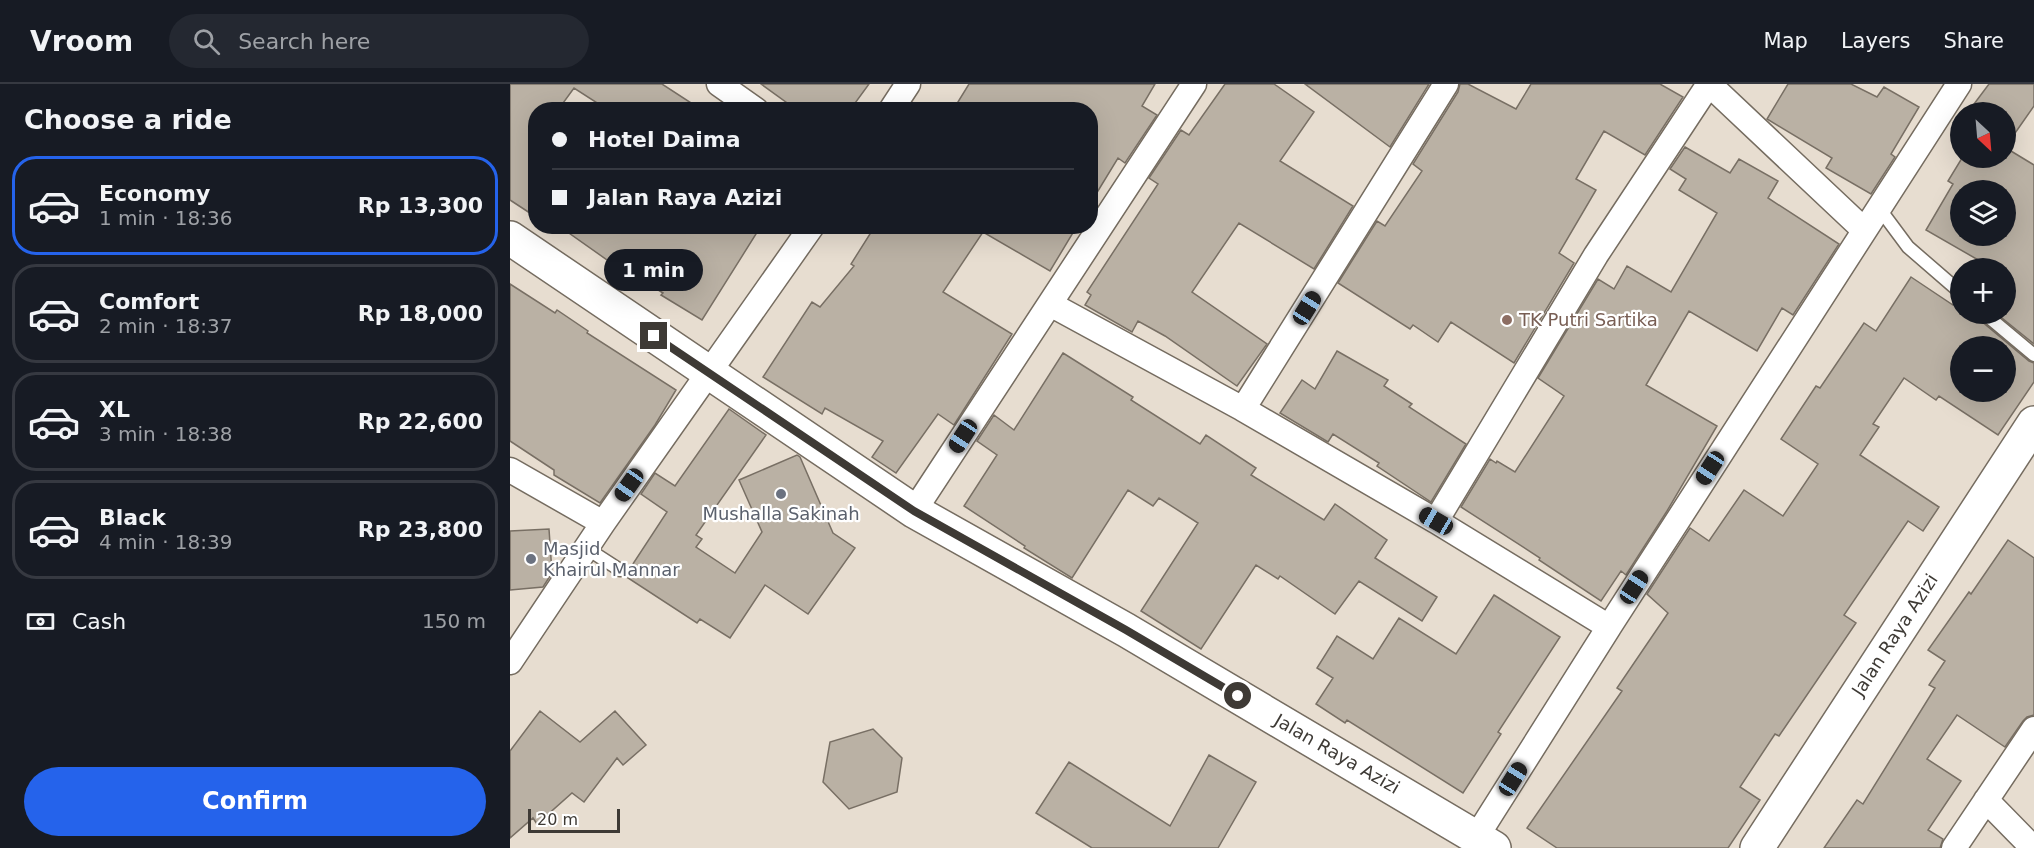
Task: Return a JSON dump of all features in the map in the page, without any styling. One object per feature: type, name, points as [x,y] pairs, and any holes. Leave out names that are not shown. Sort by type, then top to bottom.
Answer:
[{"type":"street","points":[[719,84],[745,102]]},
{"type":"street","points":[[896,102],[908,84]]},
{"type":"street","points":[[1098,231],[1194,84]]},
{"type":"street","points":[[1243,409],[1446,84]]},
{"type":"street","points":[[1436,521],[1596,255],[1709,84],[1864,230]]},
{"type":"street","points":[[1486,842],[1608,627],[1959,84]]},
{"type":"street","points":[[510,663],[603,523],[806,234]]},
{"type":"street","points":[[914,511],[1096,234]]},
{"type":"street","name":"Jalan Raya Azizi","points":[[510,238],[914,511],[1126,630],[1486,842]]},
{"type":"street","points":[[1050,304],[1243,409],[1436,521],[1608,627]]},
{"type":"street","name":"Jalan Raya Azizi","points":[[1758,848],[2034,423]]},
{"type":"street","points":[[510,470],[603,523]]},
{"type":"street","points":[[1954,848],[2034,729]]},
{"type":"street","points":[[1986,800],[2033,848]]},
{"type":"lane","points":[[1879,208],[1908,247],[1950,283]]},
{"type":"lane","points":[[1997,324],[2034,355]]},
{"type":"lane","points":[[586,548],[620,570]]},
{"type":"building","points":[[510,84],[662,84],[690,102],[596,102],[574,88],[564,102],[528,102],[528,212],[510,200]]},
{"type":"building","points":[[761,84],[869,84],[856,102],[786,102]]},
{"type":"building","points":[[969,84],[1155,84],[1142,106],[1157,115],[1125,163],[1118,158],[1098,191],[1098,102],[958,102]]},
{"type":"building","points":[[1225,84],[1274,84],[1314,112],[1280,161],[1353,206],[1314,269],[1239,223],[1192,292],[1267,344],[1237,386],[1165,336],[1138,321],[1132,332],[1085,305],[1091,295],[1087,292],[1158,184],[1149,178],[1181,130],[1189,135]]},
{"type":"building","points":[[1305,84],[1429,84],[1390,147]]},
{"type":"building","points":[[1460,84],[1468,84],[1516,109],[1531,84],[1660,84],[1683,97],[1645,155],[1604,131],[1576,179],[1596,190],[1559,253],[1574,263],[1514,363],[1451,322],[1438,342],[1413,325],[1410,329],[1338,283],[1377,221],[1385,226],[1422,171],[1413,164],[1458,92]]},
{"type":"building","points":[[1788,84],[1851,84],[1877,97],[1884,87],[1919,107],[1891,154],[1895,157],[1871,194],[1826,168],[1832,158],[1767,119]]},
{"type":"building","points":[[1989,84],[2034,84],[2034,106],[2016,132],[2016,102],[1976,102]]},
{"type":"building","points":[[1685,147],[1730,173],[1739,159],[1778,181],[1768,198],[1839,244],[1793,315],[1782,308],[1757,351],[1689,311],[1646,385],[1717,426],[1626,575],[1621,571],[1601,601],[1461,507],[1490,459],[1515,472],[1564,396],[1538,378],[1598,279],[1614,289],[1627,266],[1671,292],[1717,213],[1679,190],[1686,179],[1670,169]]},
{"type":"building","points":[[2016,154],[2034,165],[2034,344],[2009,324],[2016,324],[2016,258],[1975,258],[1954,246],[2016,246],[2016,180],[1948,181],[1956,168],[2016,168]]},
{"type":"building","points":[[1950,189],[1950,244],[1926,230]]},
{"type":"building","points":[[570,234],[756,234],[702,320],[661,295],[663,293],[619,265],[617,267]]},
{"type":"building","points":[[870,234],[982,234],[943,292],[1012,334],[954,425],[938,414],[896,473],[872,457],[883,441],[825,408],[822,414],[763,377],[812,302],[820,307],[854,266],[851,264]]},
{"type":"building","points":[[986,234],[1072,234],[1050,271]]},
{"type":"building","points":[[1911,277],[1950,303],[1950,324],[1985,324],[1999,336],[1950,336],[1950,402],[2016,402],[2016,350],[2034,363],[2034,382],[1998,435],[1939,396],[1936,400],[1904,378],[1873,424],[1879,427],[1860,455],[1939,507],[1923,531],[1908,521],[1844,615],[1856,623],[1779,736],[1775,734],[1740,787],[1760,800],[1728,848],[1557,848],[1527,828],[1622,691],[1617,688],[1668,613],[1647,594],[1690,528],[1709,541],[1744,490],[1783,516],[1818,464],[1781,439],[1816,386],[1820,388],[1864,323],[1876,331]]},
{"type":"building","points":[[510,284],[555,313],[557,310],[588,331],[587,333],[676,390],[655,425],[600,503],[554,475],[554,470],[510,441]]},
{"type":"building","points":[[1337,351],[1388,380],[1384,386],[1412,404],[1409,407],[1466,444],[1431,502],[1377,466],[1379,463],[1333,434],[1328,442],[1280,413],[1302,380],[1315,389]]},
{"type":"building","points":[[1063,353],[1133,397],[1131,400],[1200,444],[1206,435],[1256,468],[1251,475],[1324,520],[1335,504],[1387,540],[1375,558],[1437,597],[1422,621],[1359,581],[1335,614],[1280,576],[1278,579],[1256,565],[1201,649],[1141,611],[1198,523],[1159,498],[1153,506],[1128,490],[1072,578],[964,506],[997,455],[977,441],[994,415],[1014,430]]},
{"type":"building","points":[[729,409],[766,435],[696,535],[702,539],[696,547],[735,573],[762,532],[739,480],[797,455],[800,457],[833,533],[855,548],[808,614],[765,585],[730,638],[700,619],[697,623],[625,576],[667,512],[641,494],[655,473],[675,486]]},
{"type":"building","name":"Masjid Khairul Mannar","points":[[549,529],[552,573],[543,587],[510,590],[510,531]]},
{"type":"building","points":[[2008,540],[2034,558],[2034,715],[2023,721],[2005,747],[1957,715],[1927,759],[1961,781],[1928,830],[1943,839],[1940,848],[1824,848],[1857,800],[1863,804],[1935,688],[1929,685],[1945,661],[1928,650],[1969,592],[1971,594]]},
{"type":"building","points":[[1494,595],[1560,637],[1498,732],[1501,734],[1463,793],[1347,720],[1345,723],[1316,704],[1333,678],[1317,668],[1337,636],[1373,659],[1399,618],[1456,654]]},
{"type":"building","points":[[540,711],[580,742],[615,711],[646,745],[623,765],[617,758],[584,802],[572,793],[537,824],[533,818],[510,838],[510,751]]},
{"type":"building","points":[[873,729],[902,758],[897,792],[849,809],[823,782],[830,742]]},
{"type":"building","points":[[1209,755],[1256,782],[1218,848],[1092,848],[1036,813],[1069,762],[1170,826]]},
{"type":"place","name":"TK Putri Sartika","points":[[1507,320]]},
{"type":"place","name":"Mushalla Sakinah","points":[[781,494]]},
{"type":"place","name":"Masjid Khairul Mannar","points":[[531,559]]},
{"type":"route","points":[[654,336],[914,511],[1238,696]]}]
